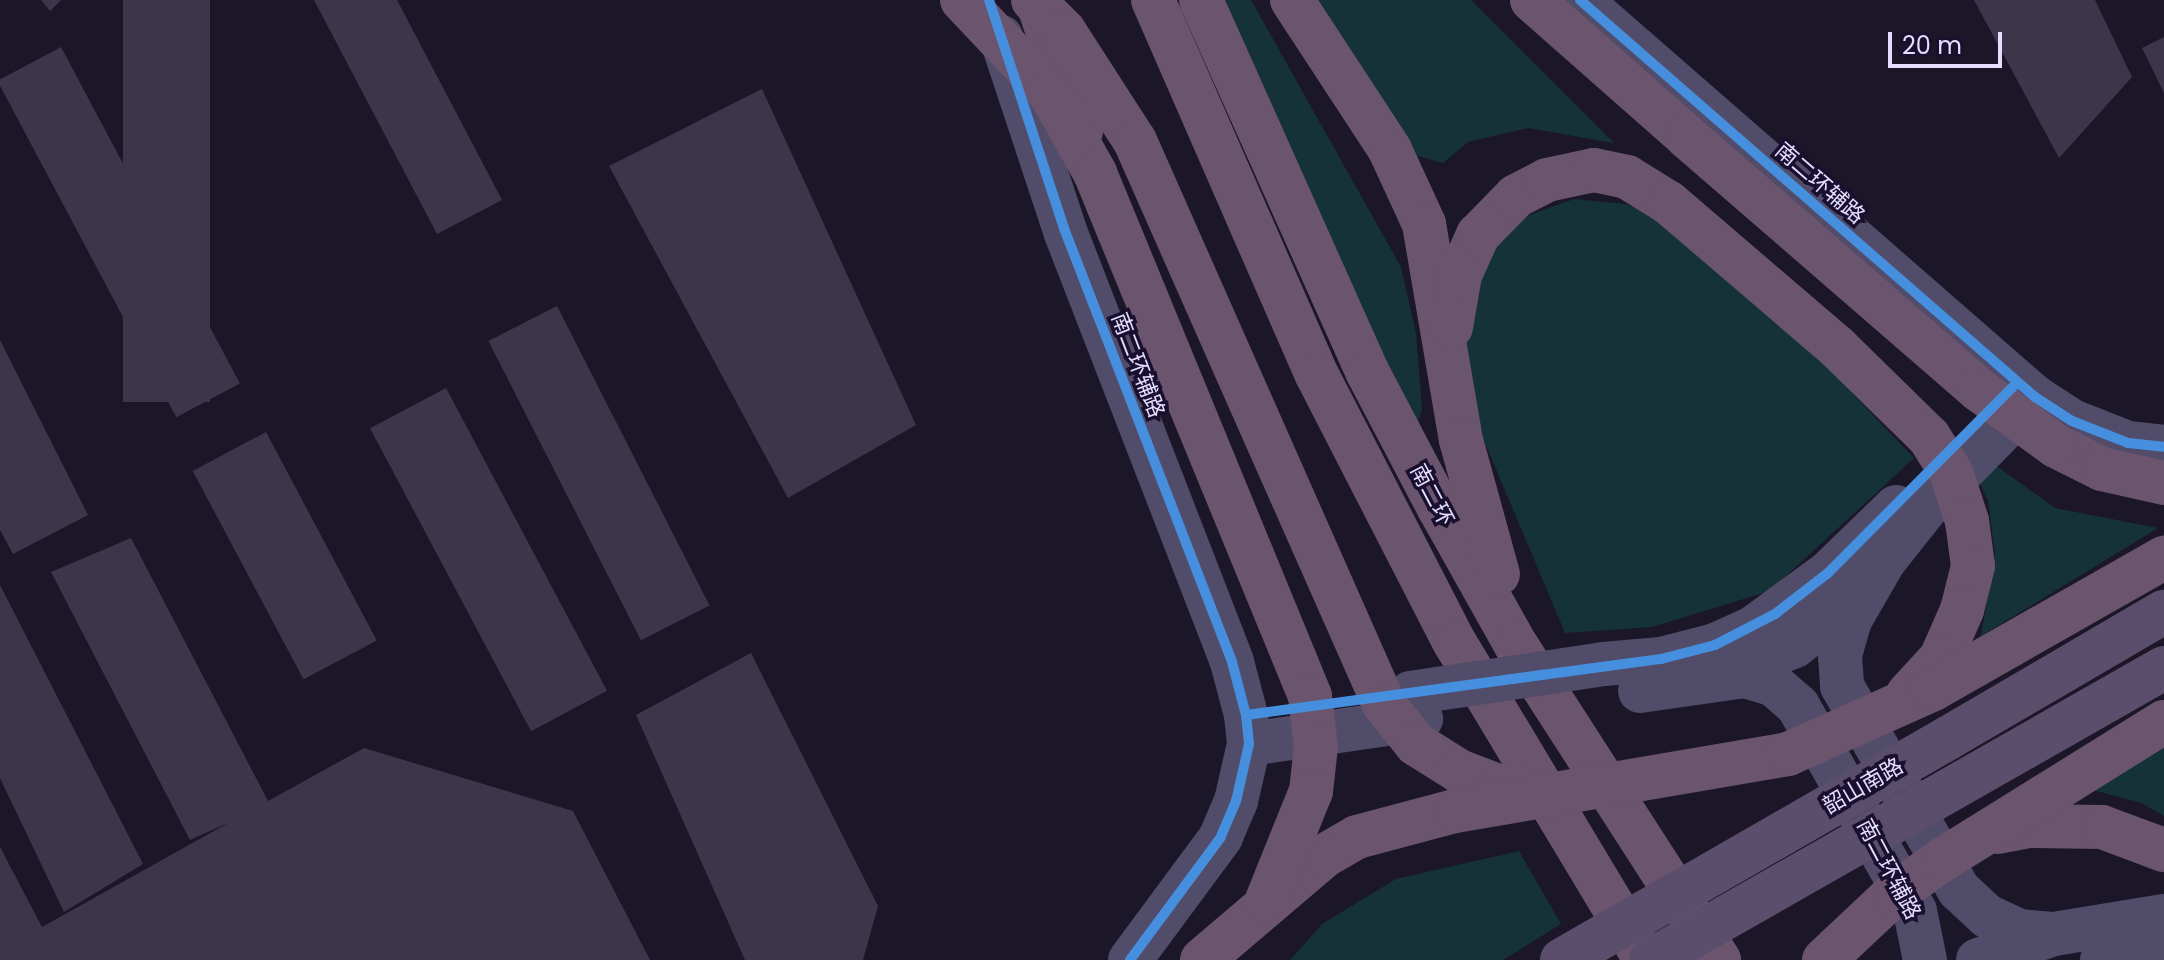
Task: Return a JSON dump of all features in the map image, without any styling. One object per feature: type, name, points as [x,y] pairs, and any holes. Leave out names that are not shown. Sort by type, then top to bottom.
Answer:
[{"type":"highway","points":[[962,0],[1050,93],[1095,173]]},
{"type":"highway","points":[[1035,0],[1095,173],[1310,696],[1316,746],[1311,791],[1241,960]]},
{"type":"highway","points":[[1035,0],[1072,43],[1135,141],[1384,704],[1416,744],[1459,771],[1498,786],[1559,795]]},
{"type":"highway","points":[[1153,0],[1324,389],[1455,643],[1648,960]]},
{"type":"highway","name":"南二环","points":[[1201,0],[1368,373],[1516,645],[1719,960]]},
{"type":"highway","points":[[1292,0],[1409,184],[1424,224],[1461,440],[1487,547],[1522,635],[1579,746]]},
{"type":"highway","points":[[1532,0],[1979,390],[2056,446],[2102,469],[2164,483]]},
{"type":"highway","points":[[1447,353],[1460,275],[1478,235],[1516,196],[1547,180],[1594,170],[1627,177],[1669,203],[1837,347],[1929,437],[1951,472],[1967,521],[1973,566],[1941,658],[1880,715]]},
{"type":"highway","points":[[1202,960],[1267,900],[1357,837],[1455,811],[1788,754],[1880,715],[2164,558]]},
{"type":"highway","points":[[1824,960],[1894,894],[1980,835],[2164,722]]},
{"type":"highway","points":[[1980,835],[2071,824],[2122,832],[2164,850]]},
{"type":"main road","name":"韶山南路","points":[[1562,960],[2164,612]]},
{"type":"main road","name":"韶山南路","points":[[1648,960],[2164,668]]},
{"type":"street","name":"南二环辅路","points":[[989,0],[1065,231],[1232,662],[1247,729]]},
{"type":"street","name":"南二环辅路","points":[[1580,0],[2026,389],[2072,421],[2128,443],[2164,447]]},
{"type":"street","points":[[1842,686],[1840,656],[1850,620],[1871,581],[1918,516],[2026,389]]},
{"type":"street","points":[[1803,618],[1859,546],[2026,389]]},
{"type":"street","points":[[1707,679],[1803,618],[1871,581]]},
{"type":"street","points":[[1803,618],[1959,890],[1990,958],[2054,934],[2164,916]]},
{"type":"street","points":[[1130,960],[1221,837],[1236,801],[1247,729],[1607,679],[1661,659],[1762,644]]},
{"type":"street","points":[[1762,644],[1798,706]]},
{"type":"street","name":"南二环辅路","points":[[1607,679],[1745,676],[1774,685],[1798,706],[1915,911],[1925,960]]},
{"type":"street","points":[[1959,890],[1987,916],[2019,931],[2054,934]]},
{"type":"street","points":[[1915,911],[1941,960]]},
{"type":"street","points":[[2102,960],[2164,947]]},
{"type":"green space","points":[[1210,0],[1251,0],[1401,267],[1416,333],[1422,408],[1416,432]]},
{"type":"green space","points":[[1311,0],[1471,0],[1614,143],[1528,128],[1468,142],[1443,163],[1403,152]]},
{"type":"green space","points":[[1574,199],[1626,204],[1695,228],[1914,458],[1770,591],[1652,627],[1565,633],[1467,400],[1459,332],[1483,247],[1529,215]]},
{"type":"green space","points":[[1960,440],[2055,508],[2158,528],[1981,636],[1995,554],[1988,501]]},
{"type":"green space","points":[[2164,748],[2164,816],[2141,803],[2093,790]]},
{"type":"green space","points":[[1519,851],[1561,924],[1503,960],[1290,960],[1322,924],[1396,879]]},
{"type":"building","points":[[41,0],[61,0],[50,11]]},
{"type":"building","points":[[123,0],[210,0],[210,402],[123,402]]},
{"type":"building","points":[[314,0],[397,0],[502,200],[437,234]]},
{"type":"building","points":[[1974,0],[2095,0],[2132,77],[2059,158]]},
{"type":"building","points":[[2164,37],[2164,93],[2142,48]]},
{"type":"building","points":[[61,47],[240,383],[176,417],[0,86],[0,79]]},
{"type":"building","points":[[762,89],[916,425],[788,498],[609,166]]},
{"type":"building","points":[[557,306],[710,605],[641,640],[488,341]]},
{"type":"building","points":[[0,340],[88,515],[13,554],[0,530]]},
{"type":"building","points":[[446,388],[607,691],[531,731],[370,428]]},
{"type":"building","points":[[266,432],[377,640],[304,679],[193,471]]},
{"type":"building","points":[[131,538],[268,801],[364,748],[573,811],[650,960],[0,960],[0,847],[42,927],[230,822],[190,840],[51,572]]},
{"type":"building","points":[[0,585],[143,864],[64,912],[0,778]]},
{"type":"building","points":[[751,653],[878,906],[863,960],[745,960],[636,715]]},
{"type":"cycle path","points":[[989,0],[1065,231],[1232,662],[1246,715],[1249,744],[1236,801],[1221,837],[1130,960]]},
{"type":"cycle path","points":[[1580,0],[2035,397],[2072,421],[2128,443],[2164,447]]},
{"type":"cycle path","points":[[1246,715],[1661,659],[1715,645],[1775,614],[1828,573],[2018,382]]}]
